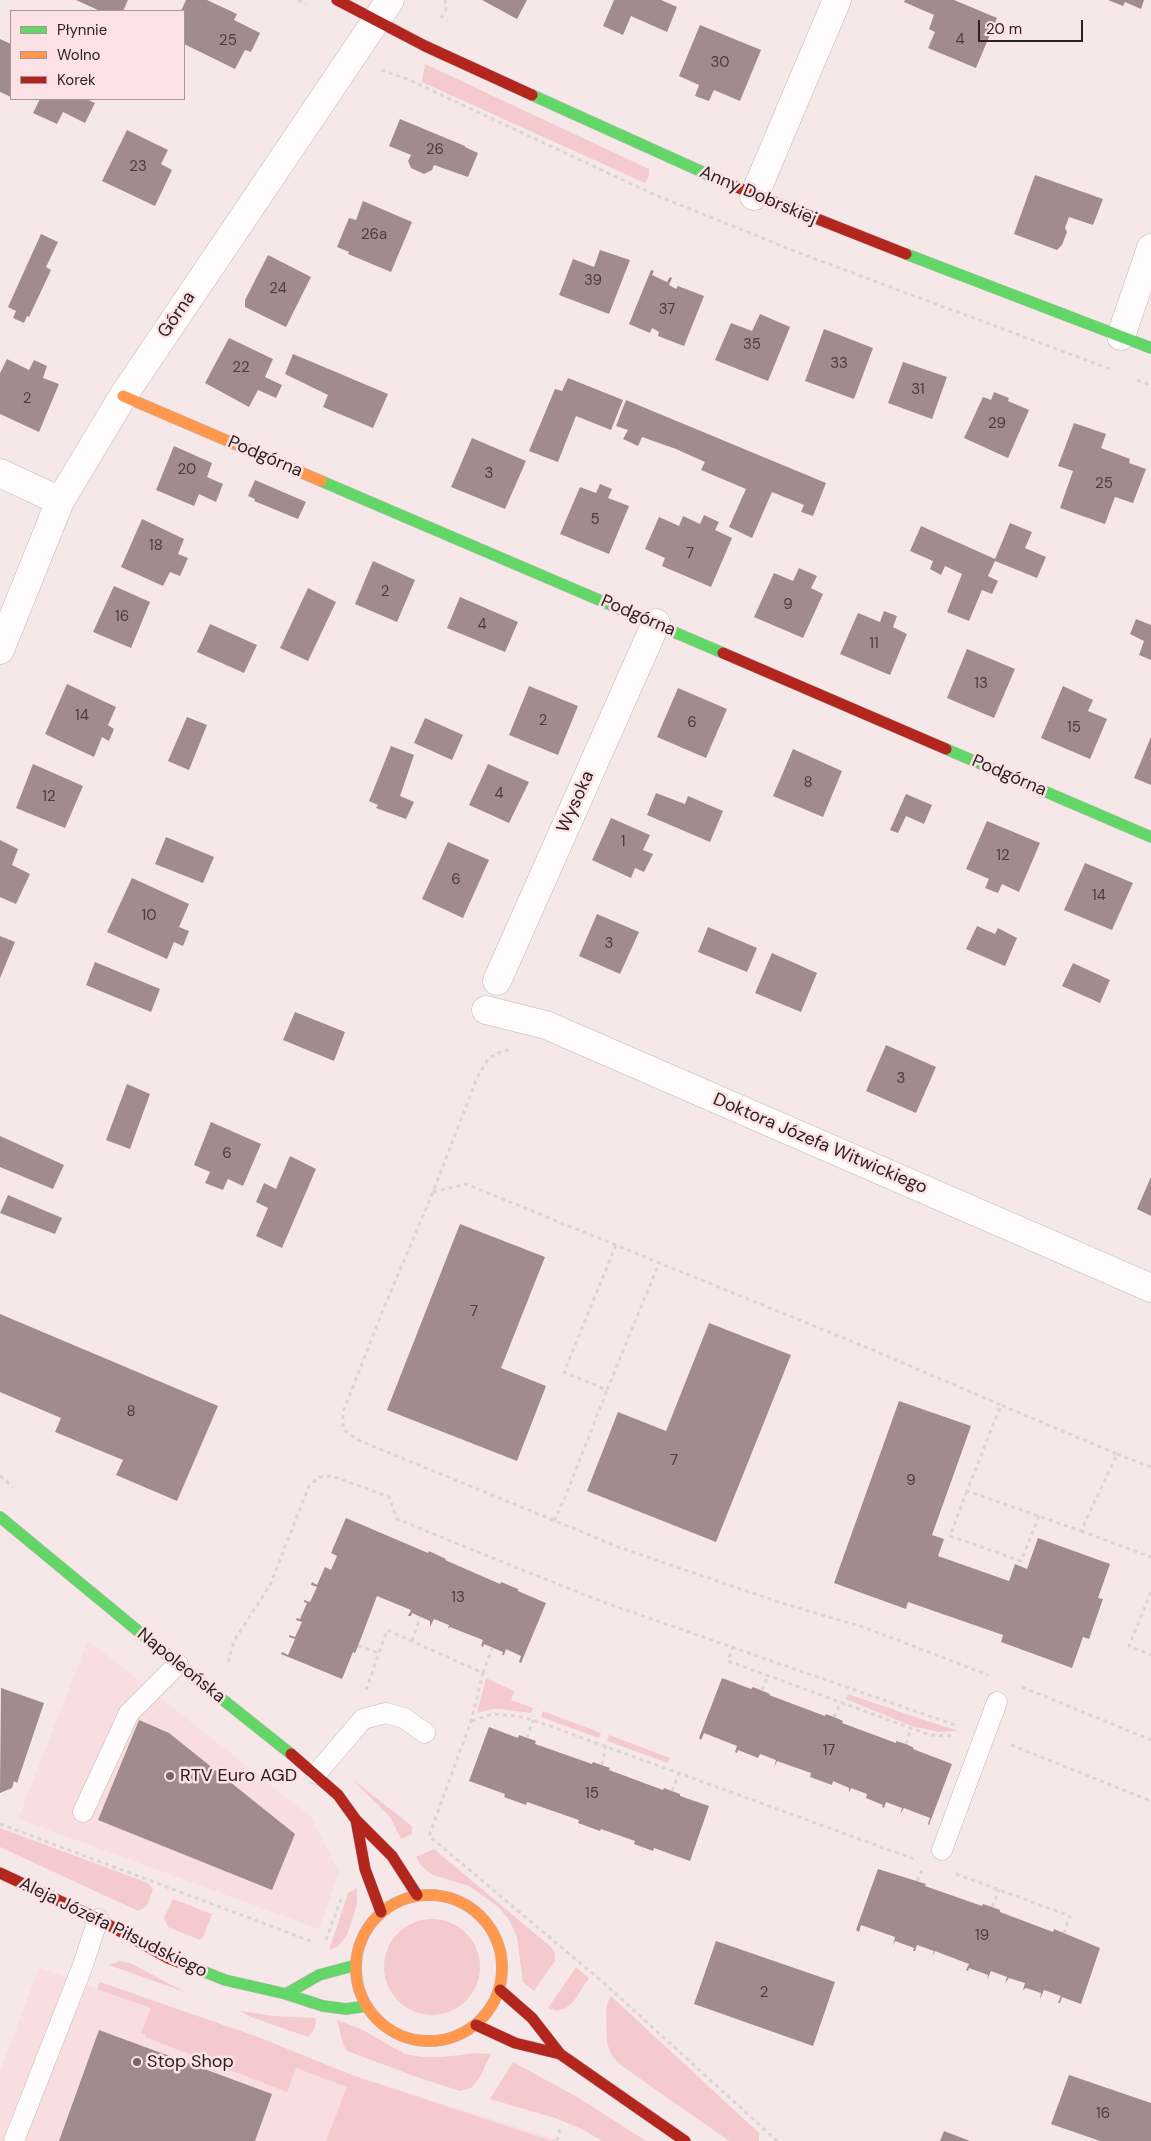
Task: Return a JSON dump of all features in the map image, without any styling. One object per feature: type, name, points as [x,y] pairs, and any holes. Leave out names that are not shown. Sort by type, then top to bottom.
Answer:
[{"type":"street","name":"Anny Dobrskiej","points":[[337,0],[383,11],[425,46],[754,196],[1151,348]]},
{"type":"street","points":[[754,196],[837,0]]},
{"type":"street","name":"Górna","points":[[0,650],[60,501],[124,396],[383,11]]},
{"type":"street","points":[[1121,336],[1151,248]]},
{"type":"street","name":"Podgórna","points":[[124,396],[1151,837]]},
{"type":"street","points":[[0,473],[60,501]]},
{"type":"street","name":"Wysoka","points":[[497,981],[656,623]]},
{"type":"street","name":"Doktora Józefa Witwickiego","points":[[486,1010],[546,1025],[1151,1288]]},
{"type":"street","name":"Napoleońska","points":[[0,1516],[178,1664],[316,1774],[338,1795],[356,1820],[392,1856],[417,1896]]},
{"type":"street","name":"Napoleońska","points":[[356,1820],[365,1869],[381,1912]]},
{"type":"street","name":"Aleja Józefa Piłsudskiego","points":[[0,1873],[98,1919],[168,1958],[225,1980],[286,1994],[323,2006],[346,2009],[366,2006]]},
{"type":"street","points":[[417,1896],[442,1896],[466,1904],[485,1919],[498,1941],[503,1965],[500,1990],[490,2010],[476,2025],[454,2038],[429,2042],[405,2038],[383,2025],[366,2006],[358,1986],[356,1965],[359,1946],[368,1928],[381,1912],[398,1901],[417,1896]]},
{"type":"street","points":[[286,1994],[320,1975],[356,1965]]},
{"type":"street","points":[[500,1990],[532,2018],[560,2054],[685,2141]]},
{"type":"street","points":[[476,2025],[515,2043],[560,2054]]},
{"type":"lane","points":[[83,1812],[129,1713],[178,1664]]},
{"type":"lane","points":[[942,1850],[978,1733],[996,1702]]},
{"type":"lane","points":[[316,1774],[363,1719],[386,1713],[404,1718],[425,1733]]},
{"type":"lane","points":[[14,2141],[98,1919]]},
{"type":"path","points":[[377,69],[407,79],[654,194],[802,254],[1114,371]]},
{"type":"path","points":[[1132,378],[1151,385]]},
{"type":"path","points":[[517,1049],[502,1051],[488,1059],[477,1078],[433,1192],[383,1310],[343,1412],[343,1429],[358,1440],[621,1548],[782,1603],[866,1628],[992,1676]]},
{"type":"path","points":[[433,1192],[466,1184],[1151,1467]]},
{"type":"path","points":[[607,1390],[564,1372],[616,1246]]},
{"type":"path","points":[[554,1521],[659,1263]]},
{"type":"path","points":[[1001,1405],[950,1536],[1021,1562],[1038,1516]]},
{"type":"path","points":[[1081,1531],[1117,1454]]},
{"type":"path","points":[[226,1670],[229,1653],[234,1641],[270,1585],[309,1486],[319,1477],[332,1476],[389,1497],[397,1519],[603,1602],[978,1733],[1151,1801]]},
{"type":"path","points":[[968,1491],[1151,1557]]},
{"type":"path","points":[[1151,1592],[1129,1646],[1151,1655]]},
{"type":"path","points":[[412,1641],[420,1617]]},
{"type":"path","points":[[358,1646],[379,1653]]},
{"type":"path","points":[[733,1646],[728,1661],[930,1735],[963,1736],[978,1733]]},
{"type":"path","points":[[483,1673],[492,1648]]},
{"type":"path","points":[[762,1690],[768,1675]]},
{"type":"path","points":[[1018,1686],[1151,1740]]},
{"type":"path","points":[[834,1717],[841,1702]]},
{"type":"path","points":[[471,1722],[492,1714],[533,1720],[606,1745],[679,1774],[925,1863]]},
{"type":"path","points":[[527,1738],[533,1720]]},
{"type":"path","points":[[906,1744],[912,1728]]},
{"type":"path","points":[[602,1765],[606,1745]]},
{"type":"path","points":[[672,1791],[679,1774]]},
{"type":"path","points":[[0,1824],[315,1943]]},
{"type":"path","points":[[429,1836],[604,1983],[777,2141]]},
{"type":"path","points":[[948,1871],[1070,1916],[1064,1933]]},
{"type":"path","points":[[992,1907],[999,1890]]},
{"type":"path","points":[[324,1947],[342,1895]]},
{"type":"path","points":[[557,2141],[560,2129]]},
{"type":"shaded area","points":[[425,64],[649,169],[649,176],[645,183],[422,82]]},
{"type":"shaded area","points":[[88,1640],[311,1817],[339,1872],[319,1929],[18,1819]]},
{"type":"shaded area","points":[[486,1678],[514,1691],[511,1700],[533,1708],[531,1713],[492,1709],[477,1713]]},
{"type":"shaded area","points":[[848,1694],[959,1731],[939,1732],[911,1726],[846,1699]]},
{"type":"shaded area","points":[[543,1711],[601,1733],[599,1738],[541,1717]]},
{"type":"shaded area","points":[[609,1735],[670,1758],[668,1763],[607,1741]]},
{"type":"shaded area","points":[[352,1779],[412,1826],[412,1834],[401,1839],[390,1817]]},
{"type":"shaded area","points":[[0,1828],[148,1883],[153,1890],[146,1907],[138,1911],[0,1847]]},
{"type":"shaded area","points":[[434,1849],[551,1947],[555,1954],[555,1961],[534,1991],[523,1982],[517,1937],[508,1918],[497,1906],[469,1886],[433,1875],[421,1866],[416,1857]]},
{"type":"shaded area","points":[[357,1888],[357,1904],[348,1933],[339,1946],[329,1950],[348,1893]]},
{"type":"shaded area","points":[[173,1899],[212,1914],[200,1940],[168,1927],[164,1918]]},
{"type":"shaded area","points":[[432,1919],[450,1923],[466,1933],[476,1949],[480,1967],[476,1985],[466,2001],[450,2011],[432,2015],[414,2011],[398,2001],[388,1985],[384,1967],[388,1949],[398,1933],[414,1923]]},
{"type":"shaded area","points":[[120,1961],[130,1963],[185,1992],[109,1965]]},
{"type":"shaded area","points":[[576,1967],[589,1978],[574,2001],[566,2008],[557,2011],[548,2008]]},
{"type":"shaded area","points":[[39,1968],[352,2075],[561,2141],[0,2141],[0,2071]]},
{"type":"shaded area","points":[[100,1982],[258,2037],[352,2075],[551,2141],[326,2141],[347,2087],[296,2068],[287,2092],[145,2037],[146,2035],[141,2033],[151,2008],[97,1989]]},
{"type":"shaded area","points":[[611,1996],[759,2133],[759,2141],[729,2141],[619,2064],[611,2054],[607,2043],[607,2004]]},
{"type":"shaded area","points":[[240,2011],[274,2016],[315,2018],[316,2022],[314,2030],[308,2037],[251,2017]]},
{"type":"shaded area","points":[[337,2020],[361,2029],[405,2054],[422,2057],[443,2057],[476,2053],[491,2054],[480,2077],[471,2088],[460,2091],[347,2051],[343,2044]]},
{"type":"shaded area","points":[[513,2062],[579,2098],[646,2141],[602,2141],[584,2130],[555,2118],[490,2099]]},
{"type":"building","points":[[76,0],[128,0],[123,10],[98,10]]},
{"type":"building","points":[[186,0],[207,0],[237,14],[234,20],[260,33],[251,52],[245,50],[235,69],[185,44],[185,10],[181,10]]},
{"type":"building","points":[[482,0],[527,0],[517,19]]},
{"type":"building","points":[[614,0],[661,0],[677,7],[667,32],[631,16],[623,35],[603,26]]},
{"type":"building","points":[[905,0],[954,0],[997,18],[976,68],[928,48],[935,32],[929,29],[934,15],[904,2]]},
{"type":"building","points":[[1108,0],[1144,0],[1141,9],[1125,2],[1123,6]]},
{"type":"building","points":[[700,25],[761,50],[740,101],[714,90],[709,101],[695,96],[699,85],[679,76]]},
{"type":"building","points":[[0,39],[10,44],[10,97],[0,92]]},
{"type":"building","points":[[40,100],[88,100],[95,103],[85,123],[63,112],[57,124],[33,113]]},
{"type":"building","points":[[400,119],[478,153],[468,177],[434,165],[432,170],[424,174],[411,168],[408,161],[411,155],[389,146]]},
{"type":"building","points":[[127,130],[168,150],[161,164],[172,170],[155,206],[102,181]]},
{"type":"building","points":[[1035,175],[1103,199],[1093,225],[1069,217],[1065,228],[1067,232],[1062,245],[1057,250],[1014,234]]},
{"type":"building","points":[[363,201],[412,222],[391,272],[348,254],[349,252],[337,247],[349,218],[356,220]]},
{"type":"building","points":[[41,234],[58,242],[46,267],[51,270],[29,317],[27,316],[24,323],[13,318],[16,311],[8,307]]},
{"type":"building","points":[[600,250],[630,260],[609,314],[559,295],[573,259],[594,267]]},
{"type":"building","points":[[268,255],[311,277],[286,327],[245,307],[245,300]]},
{"type":"building","points":[[651,270],[654,271],[652,275],[667,282],[670,277],[672,278],[669,285],[676,289],[678,286],[704,296],[684,346],[658,336],[659,332],[652,328],[650,333],[629,324]]},
{"type":"building","points":[[760,314],[790,327],[768,381],[715,360],[731,323],[752,331]]},
{"type":"building","points":[[824,329],[873,348],[854,399],[805,381]]},
{"type":"building","points":[[229,338],[273,359],[265,377],[282,385],[276,398],[258,390],[249,407],[205,383]]},
{"type":"building","points":[[293,354],[388,394],[373,428],[323,407],[328,395],[285,374]]},
{"type":"building","points":[[7,359],[29,370],[34,360],[47,366],[43,378],[59,384],[39,432],[0,414],[0,373]]},
{"type":"building","points":[[903,362],[947,377],[932,419],[888,403]]},
{"type":"building","points":[[568,378],[623,400],[611,430],[576,416],[558,462],[529,451],[555,389],[562,391]]},
{"type":"building","points":[[994,392],[1009,398],[1008,401],[1029,410],[1008,458],[964,438],[983,397],[991,400]]},
{"type":"building","points":[[626,400],[826,483],[813,516],[801,512],[804,505],[772,492],[752,538],[729,527],[746,489],[701,470],[705,462],[676,449],[642,437],[638,446],[623,439],[628,430],[616,426]]},
{"type":"building","points":[[1074,423],[1106,434],[1101,448],[1130,459],[1129,463],[1146,469],[1133,503],[1115,497],[1105,524],[1060,508],[1073,471],[1058,466]]},
{"type":"building","points":[[472,438],[526,461],[505,509],[451,487]]},
{"type":"building","points":[[174,446],[212,463],[207,477],[223,484],[216,502],[199,494],[194,506],[156,490]]},
{"type":"building","points":[[255,480],[306,502],[298,519],[254,501],[255,499],[248,496]]},
{"type":"building","points":[[600,484],[612,489],[608,498],[629,506],[609,554],[560,534],[580,487],[596,493]]},
{"type":"building","points":[[704,515],[719,522],[715,530],[732,538],[711,587],[662,566],[665,558],[645,549],[659,517],[679,526],[683,516],[700,524]]},
{"type":"building","points":[[142,519],[184,539],[178,554],[188,558],[180,576],[170,572],[163,586],[121,567]]},
{"type":"building","points":[[1010,523],[1032,532],[1025,548],[1046,557],[1037,578],[995,561],[988,576],[998,581],[992,594],[982,590],[969,621],[947,612],[962,574],[945,566],[941,575],[930,569],[933,561],[910,551],[921,526],[995,559]]},
{"type":"building","points":[[373,561],[415,580],[397,622],[355,604]]},
{"type":"building","points":[[799,568],[817,576],[811,588],[823,594],[803,638],[754,617],[774,573],[793,581]]},
{"type":"building","points":[[114,586],[150,602],[131,648],[93,632]]},
{"type":"building","points":[[308,588],[336,602],[308,661],[280,648]]},
{"type":"building","points":[[460,597],[518,622],[505,652],[447,628]]},
{"type":"building","points":[[884,611],[897,616],[893,627],[907,634],[890,675],[840,654],[858,613],[880,622]]},
{"type":"building","points":[[1136,619],[1151,625],[1151,660],[1139,655],[1144,641],[1130,634]]},
{"type":"building","points":[[210,624],[257,645],[244,673],[197,652]]},
{"type":"building","points":[[967,649],[1015,669],[994,718],[947,698]]},
{"type":"building","points":[[67,684],[116,707],[108,725],[114,729],[109,741],[102,737],[94,757],[45,734]]},
{"type":"building","points":[[529,686],[578,706],[558,755],[509,735]]},
{"type":"building","points":[[1063,686],[1093,700],[1088,711],[1107,719],[1090,759],[1041,738]]},
{"type":"building","points":[[678,688],[727,709],[706,758],[657,737]]},
{"type":"building","points":[[187,717],[207,725],[189,770],[168,761]]},
{"type":"building","points":[[425,718],[463,735],[452,760],[414,743]]},
{"type":"building","points":[[1151,737],[1151,785],[1134,778]]},
{"type":"building","points":[[391,746],[414,755],[400,796],[414,802],[406,819],[376,808],[378,805],[369,801]]},
{"type":"building","points":[[793,749],[842,771],[823,817],[773,796]]},
{"type":"building","points":[[33,764],[83,786],[65,828],[16,808]]},
{"type":"building","points":[[488,764],[529,782],[509,823],[469,805]]},
{"type":"building","points":[[656,793],[685,804],[688,796],[723,811],[710,842],[647,815]]},
{"type":"building","points":[[906,794],[932,805],[924,824],[906,816],[898,833],[890,830]]},
{"type":"building","points":[[611,818],[650,835],[643,850],[653,854],[644,872],[635,868],[631,878],[592,860]]},
{"type":"building","points":[[987,821],[1040,843],[1019,892],[1002,884],[998,893],[985,888],[989,879],[966,869]]},
{"type":"building","points":[[166,837],[214,857],[203,883],[155,864]]},
{"type":"building","points":[[0,840],[18,849],[12,865],[30,874],[16,904],[0,897]]},
{"type":"building","points":[[448,842],[489,860],[463,918],[422,899]]},
{"type":"building","points":[[1085,863],[1133,883],[1112,930],[1064,910]]},
{"type":"building","points":[[132,878],[189,904],[179,927],[189,931],[183,946],[174,942],[167,959],[107,932]]},
{"type":"building","points":[[597,914],[639,932],[620,974],[579,956]]},
{"type":"building","points":[[977,926],[995,934],[998,928],[1017,938],[1005,966],[966,949]]},
{"type":"building","points":[[708,927],[757,948],[747,972],[698,952]]},
{"type":"building","points":[[0,936],[15,942],[0,978]]},
{"type":"building","points":[[772,953],[817,973],[801,1012],[755,993]]},
{"type":"building","points":[[95,962],[160,989],[151,1012],[86,985]]},
{"type":"building","points":[[1073,963],[1110,980],[1100,1003],[1062,986]]},
{"type":"building","points":[[295,1012],[345,1032],[334,1061],[283,1040]]},
{"type":"building","points":[[886,1045],[936,1067],[916,1113],[866,1091]]},
{"type":"building","points":[[127,1084],[150,1094],[130,1149],[106,1140]]},
{"type":"building","points":[[211,1122],[261,1144],[243,1186],[228,1179],[223,1190],[205,1183],[210,1172],[194,1165]]},
{"type":"building","points":[[0,1136],[64,1165],[53,1189],[0,1167]]},
{"type":"building","points":[[290,1156],[316,1169],[282,1248],[256,1236],[268,1208],[256,1202],[264,1183],[276,1189]]},
{"type":"building","points":[[1151,1177],[1151,1216],[1137,1209]]},
{"type":"building","points":[[8,1195],[62,1218],[55,1234],[0,1213]]},
{"type":"building","points":[[460,1224],[545,1257],[501,1368],[546,1386],[517,1461],[387,1410]]},
{"type":"building","points":[[0,1314],[218,1406],[177,1501],[116,1475],[123,1460],[55,1432],[61,1418],[0,1392]]},
{"type":"building","points":[[709,1323],[791,1355],[716,1542],[587,1491],[618,1412],[666,1431]]},
{"type":"building","points":[[899,1401],[971,1426],[932,1535],[944,1539],[938,1556],[1009,1581],[1015,1564],[1027,1569],[1038,1538],[1110,1564],[1098,1598],[1103,1599],[1089,1639],[1083,1637],[1072,1668],[1001,1642],[1003,1635],[908,1602],[906,1609],[834,1583]]},
{"type":"building","points":[[346,1518],[428,1553],[429,1551],[445,1560],[500,1584],[501,1582],[518,1589],[518,1591],[546,1603],[521,1663],[519,1662],[521,1656],[506,1649],[504,1655],[502,1655],[503,1652],[484,1644],[483,1647],[481,1646],[483,1640],[450,1627],[448,1629],[449,1625],[434,1619],[430,1627],[430,1621],[412,1613],[411,1616],[408,1616],[411,1610],[377,1596],[358,1646],[355,1653],[353,1652],[342,1679],[281,1654],[282,1652],[288,1655],[295,1639],[289,1637],[289,1635],[295,1637],[302,1622],[296,1620],[297,1618],[300,1619],[307,1603],[304,1600],[310,1602],[317,1587],[311,1585],[312,1582],[317,1585],[325,1567],[331,1570],[337,1556],[331,1553]]},
{"type":"building","points":[[722,1678],[751,1689],[753,1687],[825,1716],[826,1714],[843,1721],[842,1723],[896,1743],[896,1741],[906,1744],[913,1749],[952,1764],[929,1825],[930,1818],[904,1808],[900,1814],[902,1808],[886,1802],[884,1808],[882,1807],[883,1805],[866,1798],[867,1794],[851,1788],[849,1793],[849,1788],[833,1781],[832,1785],[810,1777],[811,1773],[777,1761],[774,1768],[776,1760],[760,1754],[758,1758],[738,1750],[737,1753],[735,1752],[737,1746],[704,1733],[701,1740],[699,1738]]},
{"type":"building","points":[[1,1688],[44,1703],[17,1783],[14,1781],[12,1788],[0,1793]]},
{"type":"building","name":"RTV Euro AGD","points":[[139,1720],[169,1733],[295,1834],[272,1890],[98,1820]]},
{"type":"building","points":[[489,1727],[518,1738],[519,1735],[536,1741],[535,1744],[592,1764],[593,1762],[610,1768],[609,1770],[663,1790],[664,1788],[709,1806],[690,1861],[654,1848],[653,1851],[634,1844],[635,1841],[601,1829],[600,1831],[578,1823],[579,1820],[527,1802],[526,1805],[504,1797],[505,1794],[469,1781]]},
{"type":"building","points":[[878,1869],[926,1884],[925,1886],[982,1906],[983,1904],[992,1907],[1000,1910],[1000,1912],[1053,1932],[1054,1929],[1100,1948],[1081,2004],[1062,1997],[1060,2003],[1058,2003],[1061,1996],[1044,1990],[1040,1999],[1041,1993],[1026,1988],[1023,1990],[1025,1983],[1009,1978],[1005,1983],[1007,1977],[991,1971],[987,1980],[988,1975],[969,1968],[968,1971],[966,1970],[969,1964],[935,1951],[932,1957],[934,1951],[917,1945],[915,1951],[913,1951],[914,1948],[895,1941],[893,1946],[895,1937],[861,1925],[859,1932],[856,1930]]},
{"type":"building","points":[[716,1941],[835,1982],[813,2046],[694,2004]]},
{"type":"building","name":"Stop Shop","points":[[99,2030],[272,2094],[255,2141],[59,2141]]},
{"type":"building","points":[[1069,2075],[1151,2103],[1151,2141],[1100,2141],[1051,2124]]},
{"type":"building","points":[[944,2131],[970,2141],[940,2141]]},
{"type":"traffic: fast","points":[[532,95],[729,184]]},
{"type":"traffic: fast","points":[[906,254],[1151,348]]},
{"type":"traffic: fast","points":[[321,481],[723,653]]},
{"type":"traffic: fast","points":[[946,749],[1151,837]]},
{"type":"traffic: fast","points":[[0,1517],[178,1664],[291,1754]]},
{"type":"traffic: fast","points":[[286,1994],[319,1975],[356,1965]]},
{"type":"traffic: fast","points":[[200,1970],[225,1980],[286,1994],[323,2006],[346,2009],[366,2006]]},
{"type":"traffic: slow","points":[[123,396],[321,481]]},
{"type":"traffic: slow","points":[[429,1895],[457,1900],[481,1916],[497,1940],[502,1968],[497,1996],[481,2020],[457,2036],[429,2041],[401,2036],[377,2020],[361,1996],[356,1968],[361,1940],[377,1916],[401,1900],[429,1895]]},
{"type":"traffic: jam","points":[[337,0],[425,46],[532,95]]},
{"type":"traffic: jam","points":[[729,184],[906,254]]},
{"type":"traffic: jam","points":[[723,653],[946,749]]},
{"type":"traffic: jam","points":[[291,1754],[338,1795],[356,1820],[392,1856],[417,1895]]},
{"type":"traffic: jam","points":[[356,1820],[365,1869],[381,1912]]},
{"type":"traffic: jam","points":[[0,1873],[98,1919],[168,1958],[200,1970]]},
{"type":"traffic: jam","points":[[500,1990],[532,2018],[560,2054],[685,2141]]},
{"type":"traffic: jam","points":[[476,2025],[515,2043],[560,2054]]},
{"type":"place","name":"RTV Euro AGD","points":[[170,1776]]},
{"type":"place","name":"Stop Shop","points":[[137,2062]]}]
